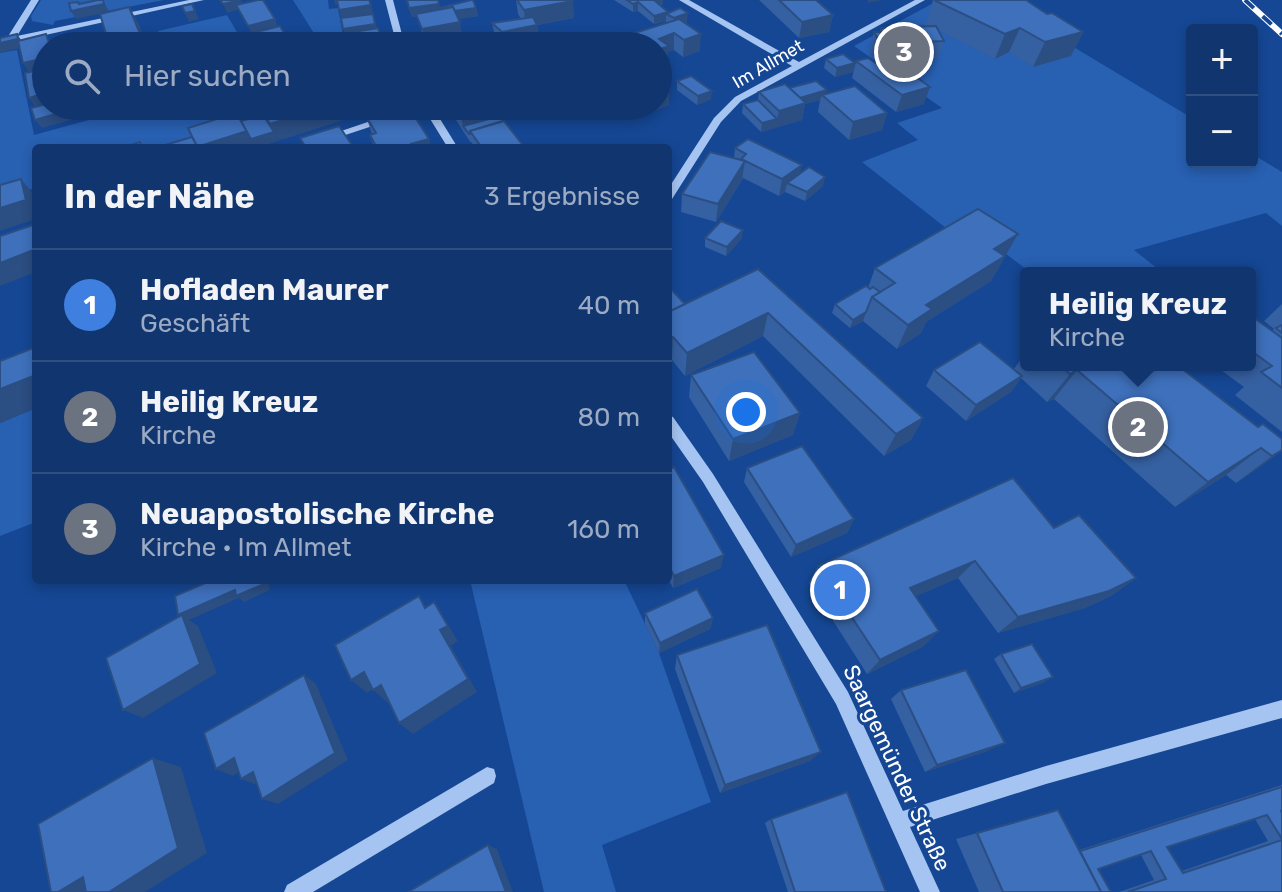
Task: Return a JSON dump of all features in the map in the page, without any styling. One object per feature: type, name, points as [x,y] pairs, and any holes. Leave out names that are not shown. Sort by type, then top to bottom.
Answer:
[{"type":"street","points":[[5,41],[35,0]]},
{"type":"street","points":[[48,32],[200,0]]},
{"type":"street","points":[[389,0],[397,32]]},
{"type":"street","points":[[683,0],[797,65]]},
{"type":"street","name":"Im Allmet","points":[[672,190],[725,109],[750,90],[921,0]]},
{"type":"street","points":[[5,41],[32,35]]},
{"type":"street","points":[[308,144],[382,120]]},
{"type":"street","points":[[434,120],[450,144]]},
{"type":"street","name":"Saargemünder Straße","points":[[672,427],[708,478],[842,698],[930,892]]},
{"type":"street","points":[[900,821],[1046,775],[1282,709]]},
{"type":"street","points":[[294,892],[487,776]]},
{"type":"shaded area","points":[[41,0],[164,0],[55,21],[53,25],[32,21],[31,16]]},
{"type":"shaded area","points":[[293,0],[328,0],[329,9],[338,8],[342,32],[313,32]]},
{"type":"shaded area","points":[[939,0],[995,0],[1186,114],[1186,168],[1258,168],[1258,158],[1282,172],[1282,226],[1266,213],[1134,250],[1155,267],[1023,267],[968,225],[951,232],[862,162],[918,140],[897,123],[942,108],[854,46]]},
{"type":"shaded area","points":[[227,15],[237,32],[158,32]]},
{"type":"shaded area","points":[[17,50],[34,135],[89,120],[261,120],[181,144],[32,144],[32,189],[0,198],[0,53]]},
{"type":"shaded area","points":[[32,410],[32,524],[0,536],[0,423]]},
{"type":"shaded area","points":[[471,584],[626,584],[659,653],[711,802],[602,845],[616,892],[544,892]]},
{"type":"building","points":[[103,0],[104,4],[71,11],[69,3],[79,4]]},
{"type":"building","points":[[220,0],[241,0],[223,4]]},
{"type":"building","points":[[263,0],[275,19],[248,26],[236,5]]},
{"type":"building","points":[[337,0],[369,0],[371,5],[339,10]]},
{"type":"building","points":[[407,0],[438,0],[439,4],[409,8]]},
{"type":"building","points":[[473,0],[476,8],[454,11],[453,7],[439,8]]},
{"type":"building","points":[[517,0],[572,0],[573,1],[524,10]]},
{"type":"building","points":[[627,0],[654,0],[668,12],[654,16],[638,2],[633,4]]},
{"type":"building","points":[[779,0],[816,0],[833,15],[802,22]]},
{"type":"building","points":[[934,0],[1026,0],[1083,32],[1045,42],[1020,28],[1005,34]]},
{"type":"building","points":[[192,4],[195,11],[185,13],[182,6]]},
{"type":"building","points":[[129,7],[139,32],[105,32],[100,14]]},
{"type":"building","points":[[453,7],[460,22],[422,29],[416,14]]},
{"type":"building","points":[[680,8],[688,13],[674,18],[666,14]]},
{"type":"building","points":[[373,14],[375,24],[343,29],[341,18]]},
{"type":"building","points":[[533,17],[537,25],[502,32],[492,23]]},
{"type":"building","points":[[679,19],[701,34],[684,40],[672,32],[638,32]]},
{"type":"building","points":[[280,26],[284,32],[256,32]]},
{"type":"building","points":[[936,26],[944,41],[889,43],[887,39],[878,39],[874,32],[882,32],[881,28]]},
{"type":"building","points":[[378,28],[379,32],[353,32]]},
{"type":"building","points":[[17,34],[18,39],[0,43],[0,38]]},
{"type":"building","points":[[32,38],[32,61],[23,63],[18,41]]},
{"type":"building","points":[[843,54],[855,63],[837,68],[826,59]]},
{"type":"building","points":[[868,58],[879,65],[894,61],[930,87],[902,95],[856,61]]},
{"type":"building","points":[[32,71],[32,97],[29,98],[25,73]]},
{"type":"building","points":[[691,76],[712,91],[698,96],[677,81]]},
{"type":"building","points":[[816,81],[827,90],[800,98],[789,88]]},
{"type":"building","points":[[785,84],[806,103],[779,111],[759,92]]},
{"type":"building","points":[[855,86],[887,113],[853,122],[822,95]]},
{"type":"building","points":[[758,100],[777,119],[762,123],[743,104]]},
{"type":"building","points":[[214,120],[240,120],[247,131],[206,144],[196,144],[188,128]]},
{"type":"building","points":[[266,120],[274,132],[251,139],[241,121]]},
{"type":"building","points":[[368,120],[417,120],[429,139],[411,144],[375,144],[370,135],[376,133]]},
{"type":"building","points":[[485,120],[503,121],[470,131],[470,134],[463,126]]},
{"type":"building","points":[[504,121],[522,144],[479,144],[470,131]]},
{"type":"building","points":[[339,126],[351,144],[304,144],[300,138]]},
{"type":"building","points":[[192,137],[196,144],[168,144]]},
{"type":"building","points":[[748,139],[802,165],[782,179],[741,159],[746,154],[735,148]]},
{"type":"building","points":[[710,152],[745,161],[718,204],[682,194]]},
{"type":"building","points":[[809,167],[825,177],[807,192],[787,183]]},
{"type":"building","points":[[21,179],[26,200],[0,208],[0,185]]},
{"type":"building","points":[[978,209],[1018,234],[994,249],[1005,256],[926,305],[932,309],[908,325],[872,297],[895,283],[875,268]]},
{"type":"building","points":[[721,221],[743,230],[727,247],[705,238]]},
{"type":"building","points":[[32,225],[32,251],[0,263],[0,236]]},
{"type":"building","points":[[758,269],[923,418],[896,434],[768,313],[687,353],[672,337],[672,310]]},
{"type":"building","points":[[866,286],[880,292],[872,297],[866,312],[853,320],[835,304]]},
{"type":"building","points":[[672,290],[685,304],[672,310]]},
{"type":"building","points":[[1256,319],[1282,338],[1282,388],[1261,372],[1272,366],[1256,354]]},
{"type":"building","points":[[980,342],[1022,376],[976,405],[934,370]]},
{"type":"building","points":[[32,349],[32,377],[0,389],[0,361]]},
{"type":"building","points":[[754,352],[800,413],[733,439],[691,375]]},
{"type":"building","points":[[1078,371],[1185,371],[1258,427],[1263,424],[1282,439],[1282,450],[1272,456],[1261,448],[1208,482]]},
{"type":"building","points":[[802,446],[854,519],[796,545],[747,468]]},
{"type":"building","points":[[672,468],[724,555],[674,576],[672,572]]},
{"type":"building","points":[[1013,478],[1054,528],[1079,515],[1136,578],[1109,591],[1018,617],[975,561],[910,588],[939,631],[880,660],[818,566]]},
{"type":"building","points":[[203,584],[264,584],[236,596],[235,590],[178,615],[175,596]]},
{"type":"building","points":[[697,589],[713,618],[660,643],[645,613]]},
{"type":"building","points":[[419,596],[425,608],[434,602],[448,626],[440,630],[468,679],[399,723],[381,685],[373,690],[364,672],[351,680],[335,645]]},
{"type":"building","points":[[182,615],[200,664],[123,710],[106,658]]},
{"type":"building","points":[[767,625],[821,752],[725,785],[677,655]]},
{"type":"building","points":[[1032,644],[1053,677],[1021,688],[1001,654]]},
{"type":"building","points":[[966,670],[1005,743],[937,765],[901,690]]},
{"type":"building","points":[[304,675],[335,753],[262,799],[253,772],[241,779],[234,758],[216,769],[204,733]]},
{"type":"building","points":[[153,758],[178,848],[109,892],[86,892],[83,877],[58,892],[51,892],[38,824]]},
{"type":"building","points":[[1282,787],[1282,839],[1267,815],[1167,847],[1183,873],[1282,840],[1282,892],[1128,892],[1166,879],[1151,851],[1098,869],[1111,892],[1101,892],[1080,851]]},
{"type":"building","points":[[847,792],[886,892],[795,892],[771,819]]},
{"type":"building","points":[[1058,810],[1101,892],[1003,892],[977,833]]},
{"type":"building","points":[[488,845],[506,892],[408,892]]},
{"type":"railway","points":[[1245,0],[1282,34]]},
{"type":"place","name":"Neuapostolische Kirche","points":[[904,52]]},
{"type":"place","name":"Heilig Kreuz","points":[[1138,427]]},
{"type":"place","name":"Hofladen Maurer","points":[[840,590]]}]
